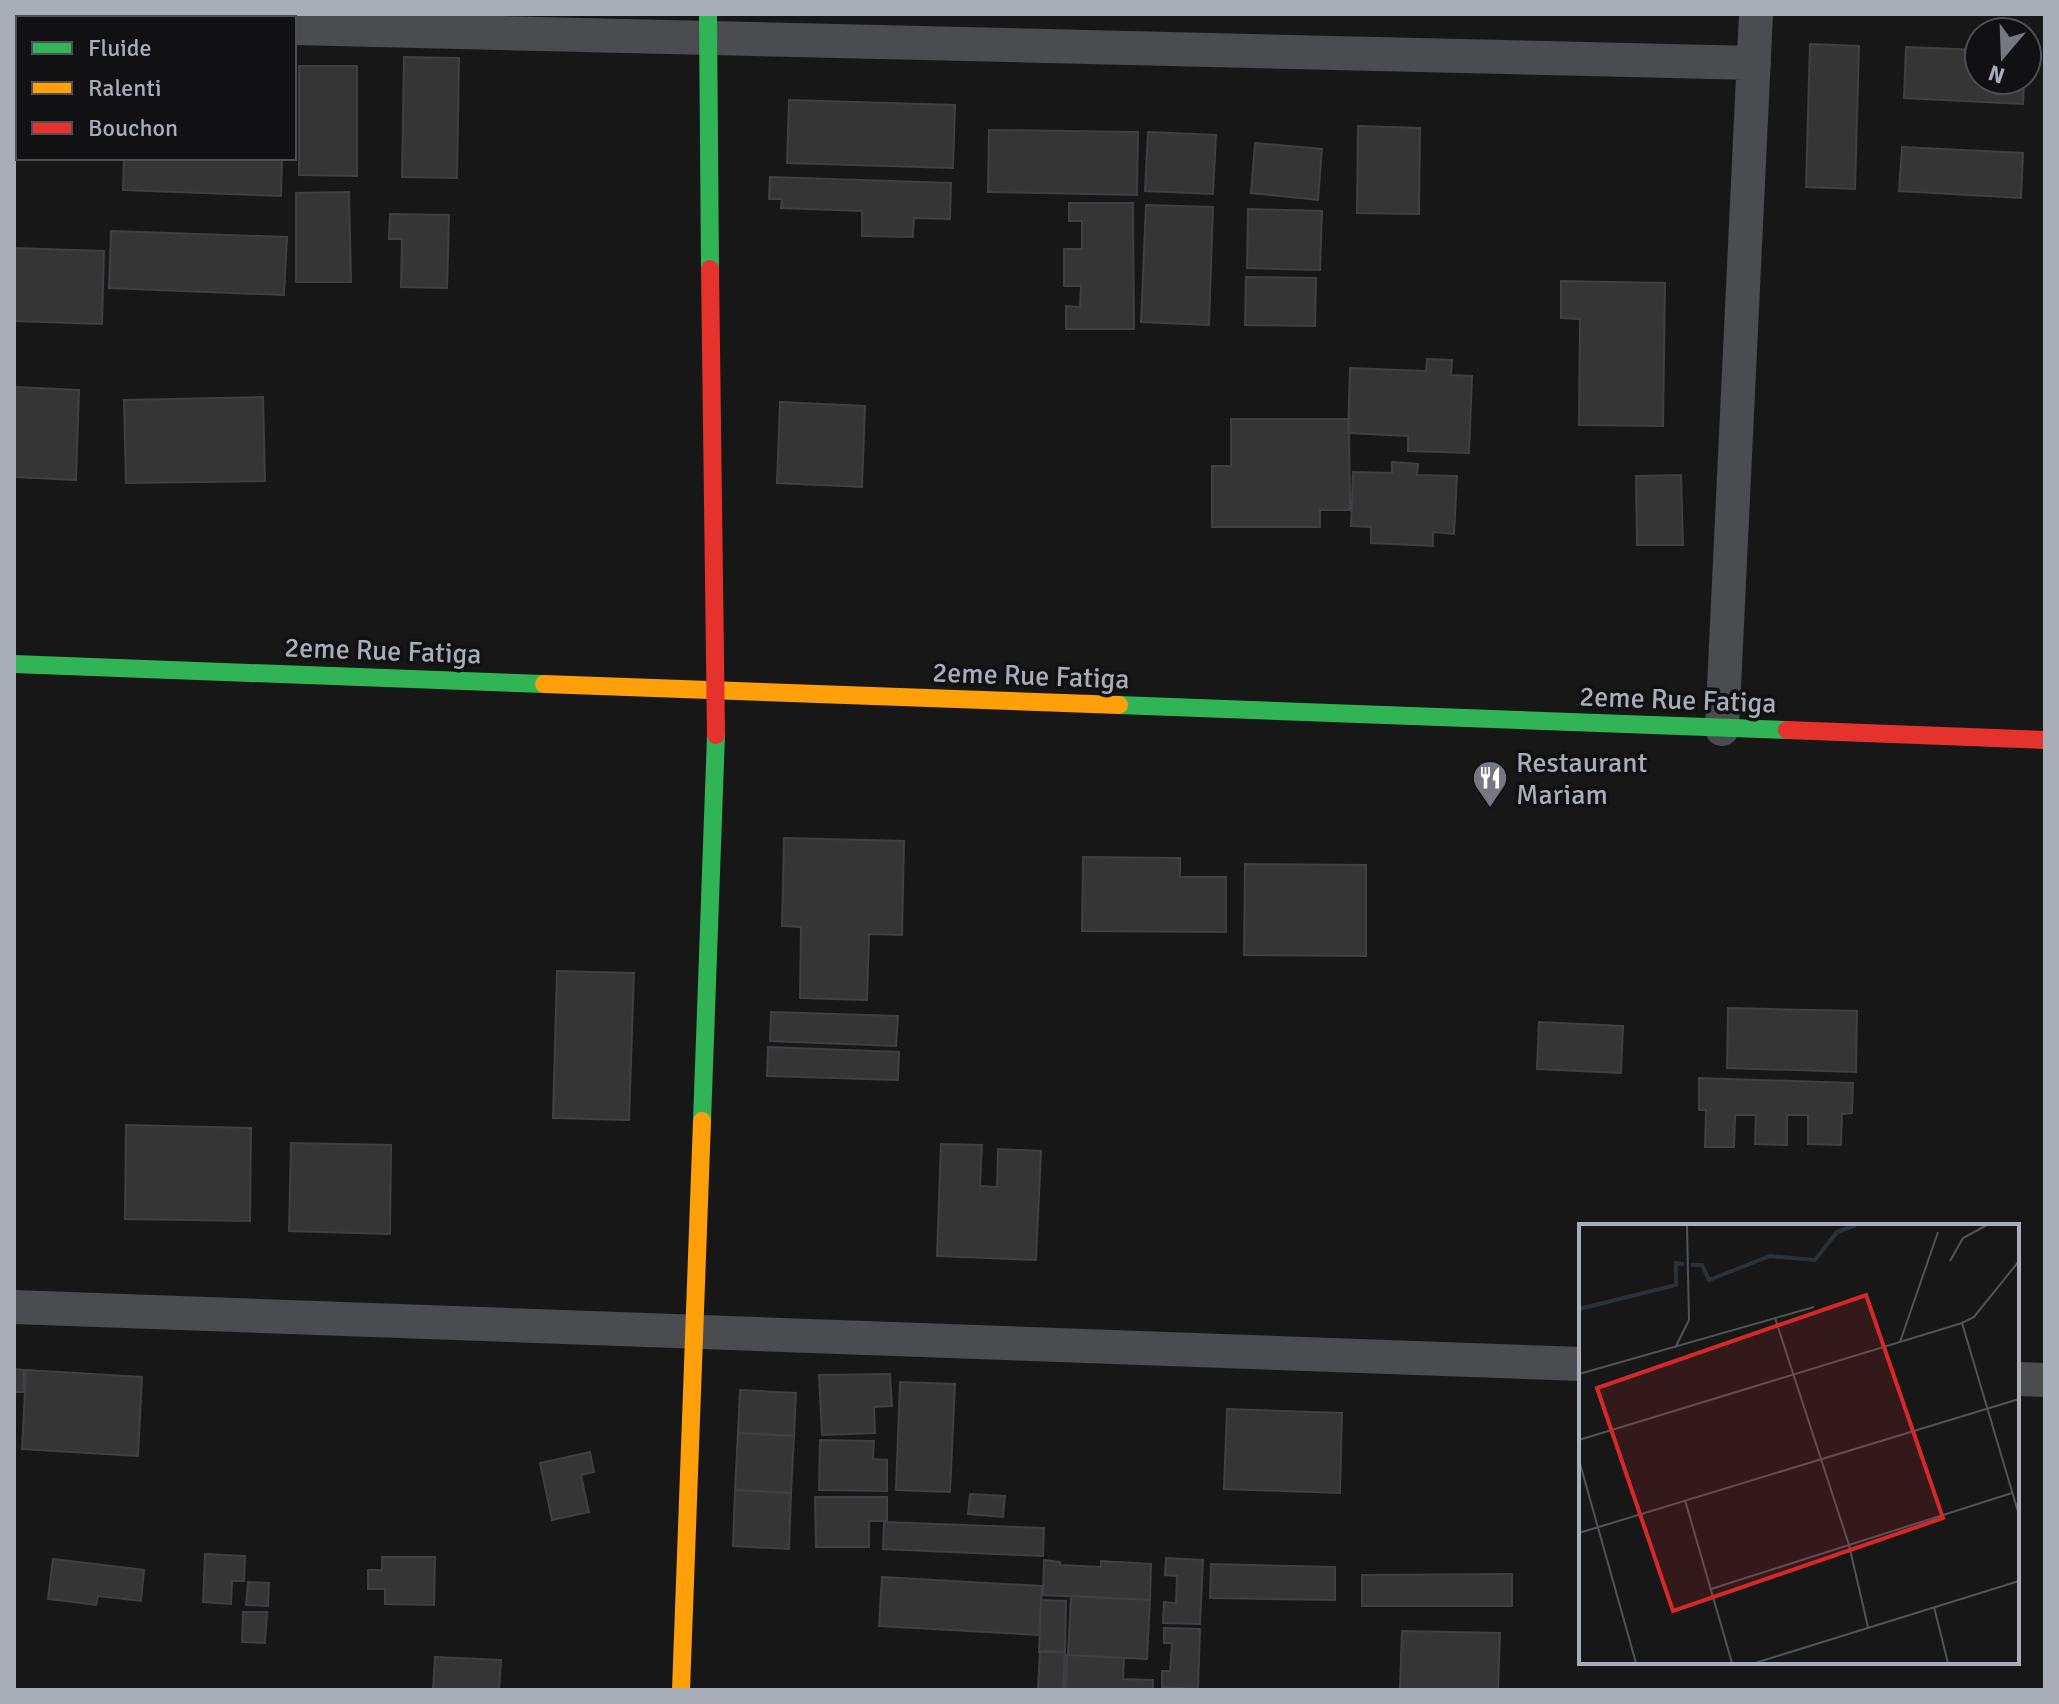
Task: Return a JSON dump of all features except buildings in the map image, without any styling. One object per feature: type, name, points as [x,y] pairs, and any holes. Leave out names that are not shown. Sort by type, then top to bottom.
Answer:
[{"type":"street","points":[[1722,729],[1756,14]]},
{"type":"street","points":[[296,28],[707,26],[1754,63]]},
{"type":"street","points":[[681,1690],[718,691],[707,26]]},
{"type":"street","name":"2eme Rue Fatiga","points":[[14,664],[2045,740]]},
{"type":"street","points":[[14,1307],[1579,1364]]},
{"type":"street","points":[[2019,1379],[2045,1380]]},
{"type":"traffic: fast","points":[[708,14],[710,269]]},
{"type":"traffic: fast","points":[[14,664],[544,684]]},
{"type":"traffic: fast","points":[[1119,705],[1787,730]]},
{"type":"traffic: fast","points":[[702,1121],[716,735]]},
{"type":"traffic: slow","points":[[544,684],[1119,705]]},
{"type":"traffic: slow","points":[[681,1690],[702,1121]]},
{"type":"traffic: jam","points":[[710,269],[716,735]]},
{"type":"traffic: jam","points":[[1787,730],[2045,740]]},
{"type":"place","name":"Restaurant Mariam","points":[[1490,809]]}]
